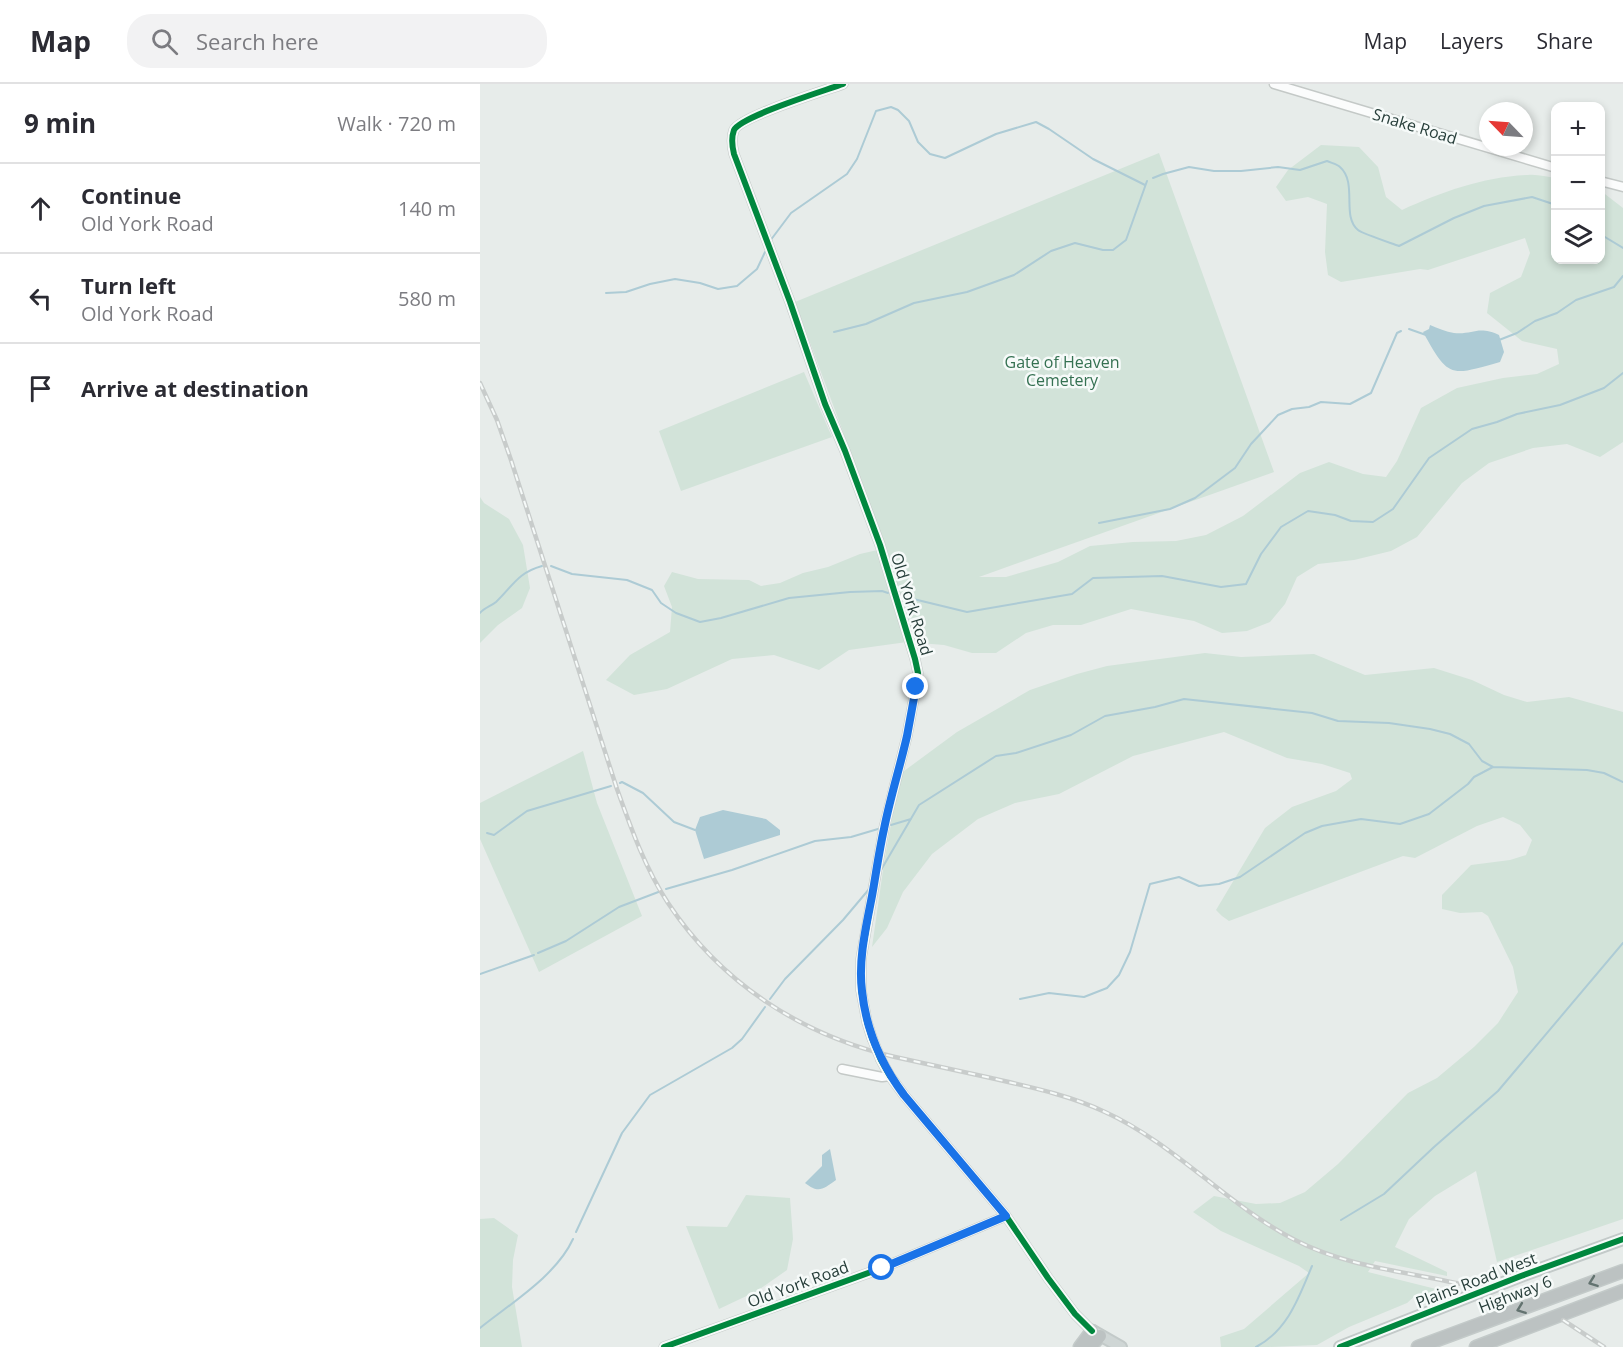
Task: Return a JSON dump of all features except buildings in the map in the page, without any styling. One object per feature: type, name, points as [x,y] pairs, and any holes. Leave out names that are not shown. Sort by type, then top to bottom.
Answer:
[{"type":"highway","name":"Highway 6","points":[[1418,1347],[1623,1271]]},
{"type":"highway","points":[[1476,1347],[1623,1291]]},
{"type":"highway","points":[[1080,1347],[1096,1333]]},
{"type":"highway","points":[[1090,1347],[1096,1333]]},
{"type":"highway","points":[[1490,1347],[1508,1336]]},
{"type":"main road","name":"Plains Road West","points":[[1340,1347],[1623,1239]]},
{"type":"main road","name":"Old York Road","points":[[1096,1333],[1121,1347]]},
{"type":"street","name":"Old York Road","points":[[843,84],[756,115],[734,129],[732,140],[734,154],[790,302],[825,404],[880,545],[918,673],[907,736],[884,828],[861,959],[861,990],[867,1022],[881,1060],[890,1076],[1006,1216],[1075,1314],[1096,1333]]},
{"type":"street","name":"Snake Road","points":[[1274,84],[1551,167]]},
{"type":"street","points":[[1605,182],[1623,187]]},
{"type":"street","points":[[842,1069],[882,1077],[890,1076]]},
{"type":"street","name":"Old York Road","points":[[664,1347],[882,1268],[1006,1216]]},
{"type":"green space","name":"Gate of Heaven Cemetery","points":[[1321,145],[1359,147],[1378,167],[1386,197],[1402,210],[1432,197],[1479,182],[1511,176],[1538,175],[1551,177],[1551,264],[1605,264],[1605,194],[1623,208],[1623,442],[1600,457],[1567,444],[1533,448],[1489,463],[1462,483],[1417,537],[1391,551],[1354,560],[1318,564],[1297,577],[1285,604],[1270,622],[1247,631],[1222,633],[1194,621],[1131,609],[1081,625],[1053,625],[1026,633],[996,653],[972,653],[944,645],[907,642],[849,650],[819,670],[774,655],[732,659],[667,689],[634,695],[606,680],[630,655],[670,632],[672,607],[664,586],[672,572],[698,579],[749,580],[761,586],[780,583],[860,554],[882,549],[887,551],[795,302],[1159,153],[1274,472],[979,577],[1006,577],[1058,562],[1090,546],[1176,541],[1206,535],[1243,516],[1300,473],[1329,462],[1363,474],[1386,477],[1397,461],[1421,408],[1457,388],[1503,378],[1537,374],[1559,364],[1557,349],[1522,341],[1487,313],[1490,293],[1521,277],[1530,253],[1525,238],[1428,270],[1420,269],[1341,282],[1328,275],[1325,252],[1327,204],[1308,197],[1286,201],[1276,187],[1288,170]]},
{"type":"green space","points":[[804,372],[832,437],[681,491],[659,431]]},
{"type":"green space","points":[[480,497],[484,503],[509,519],[523,545],[530,588],[522,608],[498,625],[480,643]]},
{"type":"green space","points":[[1205,653],[1241,657],[1314,654],[1365,675],[1434,668],[1527,702],[1569,697],[1623,712],[1623,1219],[1497,1262],[1476,1171],[1435,1196],[1409,1219],[1395,1247],[1447,1272],[1447,1276],[1375,1261],[1368,1272],[1436,1289],[1427,1294],[1417,1294],[1407,1303],[1349,1327],[1317,1345],[1221,1347],[1220,1337],[1244,1329],[1309,1273],[1299,1266],[1221,1231],[1193,1212],[1214,1196],[1256,1204],[1280,1203],[1305,1192],[1338,1164],[1408,1093],[1437,1078],[1474,1047],[1498,1023],[1518,992],[1513,967],[1488,916],[1482,912],[1460,913],[1442,909],[1442,895],[1471,865],[1510,860],[1526,855],[1532,840],[1520,825],[1503,817],[1477,826],[1415,858],[1403,856],[1229,921],[1216,910],[1265,828],[1292,807],[1336,791],[1352,779],[1350,773],[1322,764],[1287,758],[1224,732],[1133,756],[1059,794],[1015,803],[978,819],[932,854],[903,892],[887,928],[872,947],[900,774],[957,732],[1030,690],[1107,666]]},
{"type":"green space","points":[[583,751],[597,803],[642,916],[539,972],[480,839],[480,803]]},
{"type":"green space","points":[[746,1195],[790,1198],[793,1239],[787,1270],[757,1291],[719,1309],[686,1226],[727,1227]]},
{"type":"green space","points":[[494,1218],[518,1235],[513,1260],[512,1287],[522,1347],[480,1347],[480,1219]]},
{"type":"water","points":[[1430,325],[1454,333],[1481,330],[1499,335],[1504,352],[1500,362],[1471,370],[1452,370],[1439,358],[1423,332],[1429,329]]},
{"type":"water","points":[[723,810],[766,819],[780,830],[780,835],[704,859],[695,830],[700,817]]},
{"type":"water","points":[[830,1149],[836,1180],[821,1189],[805,1183],[822,1166],[822,1155]]},
{"type":"waterway","points":[[770,241],[791,213],[847,174],[857,159],[876,111],[891,107],[898,110],[909,121],[918,142],[930,154],[945,158],[996,134],[1036,122],[1093,159],[1145,185]]},
{"type":"waterway","points":[[1153,178],[1189,167],[1214,171],[1278,167],[1300,170],[1327,161],[1339,166],[1345,174],[1348,182],[1351,216],[1358,230],[1399,246],[1454,218],[1484,206],[1532,197],[1551,203]]},
{"type":"waterway","points":[[834,332],[866,324],[914,303],[967,292],[1014,275],[1051,251],[1075,243],[1103,250],[1113,250],[1126,240],[1147,181]]},
{"type":"waterway","points":[[1605,237],[1623,248]]},
{"type":"waterway","points":[[606,293],[626,292],[675,279],[718,289],[737,286],[757,269],[765,252]]},
{"type":"waterway","points":[[1499,340],[1517,333],[1535,321],[1557,313],[1576,300],[1614,287],[1623,276]]},
{"type":"waterway","points":[[1409,329],[1426,335]]},
{"type":"waterway","points":[[1099,523],[1170,509],[1195,498],[1235,468],[1251,444],[1278,415],[1321,402],[1350,404],[1371,393],[1397,333],[1401,331]]},
{"type":"waterway","points":[[901,596],[967,612],[1072,594],[1093,578],[1162,576],[1221,587],[1246,584],[1261,554],[1281,527],[1308,511],[1335,515],[1351,521],[1373,522],[1393,509],[1429,458],[1472,429],[1517,414],[1560,405],[1604,388],[1623,373]]},
{"type":"waterway","points":[[480,613],[496,602],[521,576],[542,566]]},
{"type":"waterway","points":[[551,566],[572,574],[627,580],[652,590],[661,603],[676,613],[700,622],[789,598],[850,592],[882,591],[888,593]]},
{"type":"waterway","points":[[881,870],[919,805],[996,756],[1016,753],[1071,735],[1105,716],[1184,699],[1312,713],[1338,721],[1389,723],[1430,729],[1450,734],[1469,744],[1482,761],[1493,767],[1587,770],[1604,773],[1623,782]]},
{"type":"waterway","points":[[1020,999],[1049,993],[1084,997],[1107,988],[1119,975],[1130,952],[1150,884],[1179,877],[1199,886],[1219,884],[1240,877],[1305,833],[1322,826],[1361,819],[1400,824],[1429,814],[1474,777],[1493,767]]},
{"type":"waterway","points":[[620,783],[643,793],[674,822],[695,830]]},
{"type":"waterway","points":[[487,833],[494,835],[527,811],[611,786]]},
{"type":"waterway","points":[[891,825],[911,819]]},
{"type":"waterway","points":[[666,889],[732,870],[815,841],[851,837],[878,829]]},
{"type":"waterway","points":[[770,999],[785,979],[843,920],[870,888]]},
{"type":"waterway","points":[[538,953],[566,941],[619,907],[661,891]]},
{"type":"waterway","points":[[1341,1220],[1384,1194],[1498,1091],[1623,943]]},
{"type":"waterway","points":[[480,974],[534,955]]},
{"type":"waterway","points":[[576,1232],[622,1133],[650,1095],[732,1048],[742,1039],[765,1007]]},
{"type":"waterway","points":[[480,1328],[544,1277],[556,1265],[573,1239]]},
{"type":"waterway","points":[[1256,1347],[1276,1332],[1291,1312],[1312,1266]]},
{"type":"railway","points":[[480,383],[497,420],[511,460],[617,789],[645,862],[668,903],[689,932],[738,981],[766,1002],[796,1020],[860,1047],[1049,1092],[1105,1112],[1155,1141],[1270,1226],[1316,1249],[1359,1263],[1470,1286]]},
{"type":"railway","points":[[1503,1294],[1513,1298]]},
{"type":"railway","points":[[1563,1320],[1604,1347]]},
{"type":"cycle path","points":[[843,84],[751,118],[734,130],[732,142],[734,154],[790,302],[825,404],[880,545],[918,673],[907,736],[884,828],[861,959],[861,990],[867,1022],[881,1060],[890,1076],[1006,1216],[1048,1278],[1075,1314],[1092,1331]]},
{"type":"cycle path","points":[[664,1347],[882,1268],[1006,1216]]},
{"type":"cycle path","points":[[1340,1347],[1623,1239]]},
{"type":"route","points":[[882,1268],[1006,1216],[890,1076],[872,1038],[861,990],[861,959],[884,828],[907,736],[916,687]]}]
